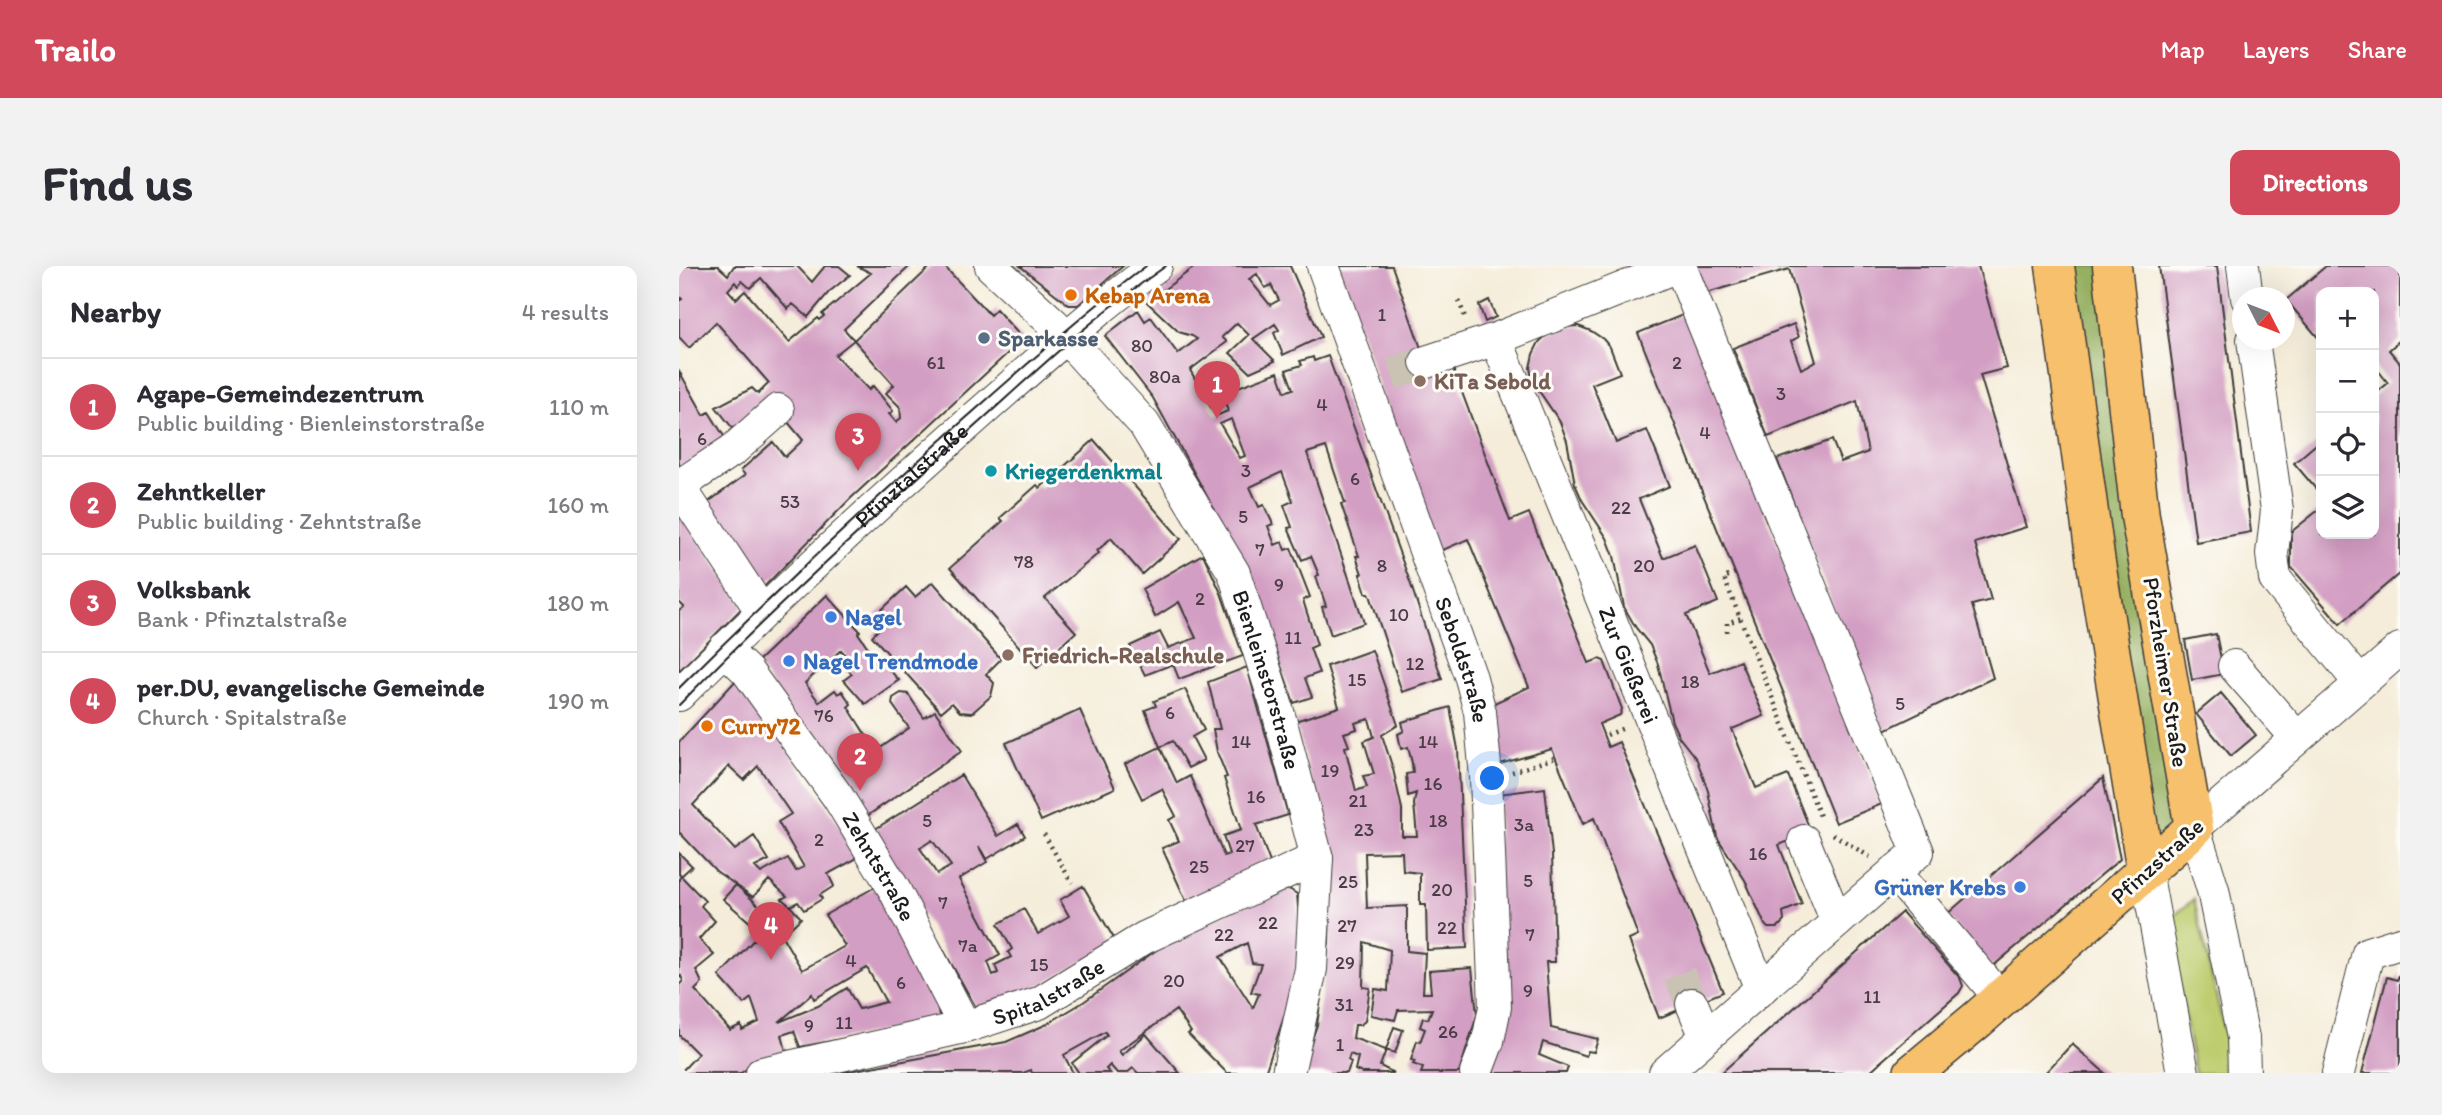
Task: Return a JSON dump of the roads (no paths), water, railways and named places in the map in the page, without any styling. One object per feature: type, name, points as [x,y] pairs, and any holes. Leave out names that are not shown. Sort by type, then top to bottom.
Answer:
[{"type":"main road","points":[[2056,266],[2096,563],[2146,871]]},
{"type":"main road","name":"Pforzheimer Straße","points":[[2112,266],[2140,516],[2194,828]]},
{"type":"main road","name":"Pfinzstraße","points":[[1913,1073],[2194,828]]},
{"type":"street","name":"Bienleinstorstraße","points":[[991,266],[1066,338],[1144,424],[1234,573],[1276,704],[1317,858],[1311,969],[1288,1073]]},
{"type":"street","name":"Pfinztalstraße","points":[[679,695],[762,612],[903,482],[1066,338],[1156,266]]},
{"type":"street","name":"Seboldstraße","points":[[1323,266],[1471,678],[1480,712],[1486,777],[1495,1007],[1488,1041],[1476,1073]]},
{"type":"street","points":[[1426,362],[1496,339],[1679,266],[1918,852],[1665,1073]]},
{"type":"street","name":"Zur Gießerei","points":[[1496,339],[1761,989]]},
{"type":"street","points":[[2254,350],[2277,510],[2272,554],[2275,579],[2360,683]]},
{"type":"street","points":[[762,612],[679,486],[733,450],[778,410]]},
{"type":"street","name":"Zehntstraße","points":[[724,649],[747,671],[838,797],[894,889],[965,1027]]},
{"type":"street","name":"Pfinzstraße","points":[[2194,828],[2400,649]]},
{"type":"street","points":[[2234,666],[2297,738]]},
{"type":"street","name":"Pforzheimer Straße","points":[[2194,828],[2213,890],[2242,1038],[2244,1073]]},
{"type":"street","points":[[1817,829],[1837,922]]},
{"type":"street","name":"Spitalstraße","points":[[762,1073],[965,1027],[1039,1003],[1144,938],[1317,858]]},
{"type":"street","points":[[2146,871],[2183,1073]]},
{"type":"street","points":[[1894,873],[2001,999]]},
{"type":"street","points":[[2338,1073],[2368,953],[2400,943]]},
{"type":"street","points":[[1692,1004],[1706,1037]]},
{"type":"tunnel","points":[[1392,374],[1426,362]]},
{"type":"tunnel","points":[[1679,974],[1692,1004]]},
{"type":"tram line","points":[[679,688],[929,451],[1146,266]]},
{"type":"tram line","points":[[679,705],[819,568],[1037,370],[1113,305],[1166,266]]},
{"type":"place","name":"Kebap Arena","points":[[1071,295]]},
{"type":"place","name":"Sparkasse","points":[[984,338]]},
{"type":"place","name":"KiTa Sebold","points":[[1420,381]]},
{"type":"place","name":"Agape-Gemeindezentrum","points":[[1217,419]]},
{"type":"place","name":"Volksbank","points":[[858,471]]},
{"type":"place","name":"Kriegerdenkmal","points":[[991,471]]},
{"type":"place","name":"Nagel","points":[[831,617]]},
{"type":"place","name":"Friedrich-Realschule","points":[[1008,655]]},
{"type":"place","name":"Nagel Trendmode","points":[[789,661]]},
{"type":"place","name":"Curry72","points":[[707,726]]},
{"type":"place","name":"Zehntkeller","points":[[860,791]]},
{"type":"place","name":"Grüner Krebs","points":[[2020,887]]},
{"type":"place","name":"per.DU, evangelische Gemeinde","points":[[771,960]]}]
